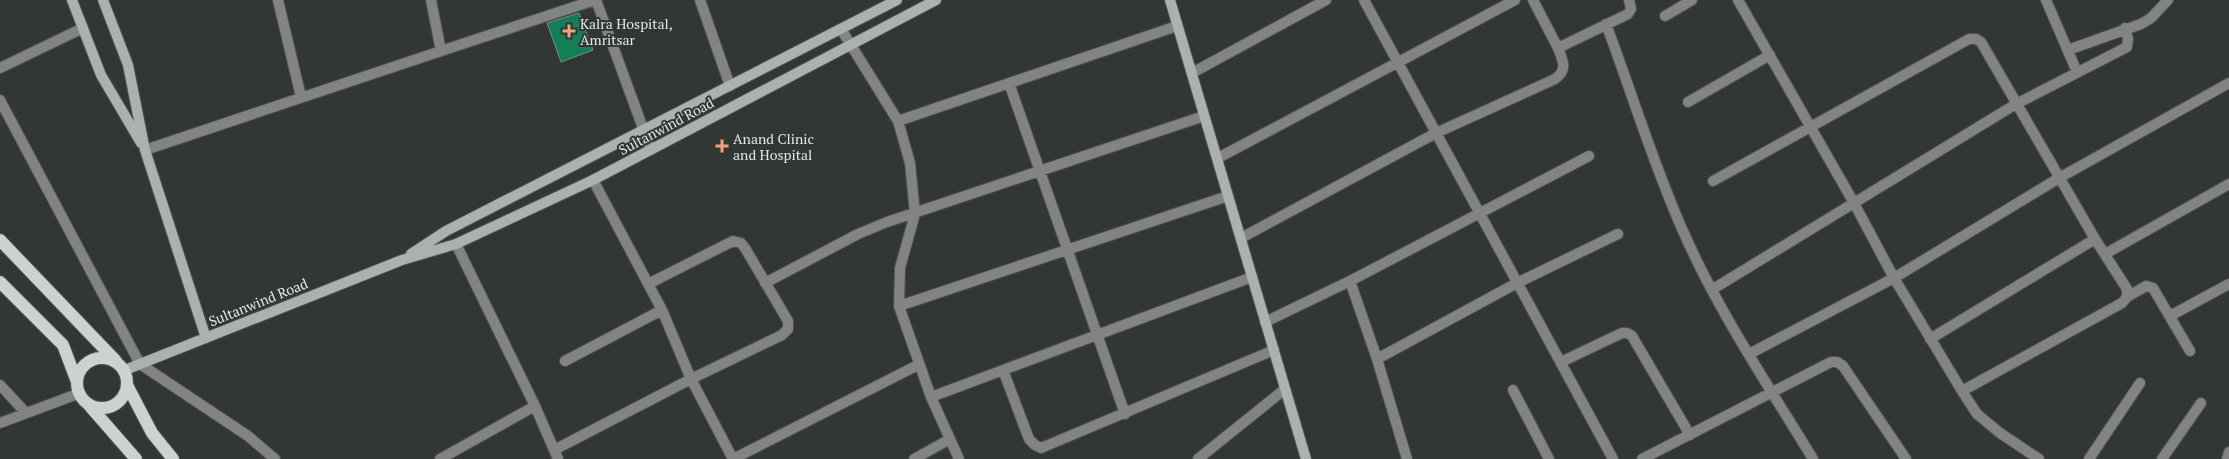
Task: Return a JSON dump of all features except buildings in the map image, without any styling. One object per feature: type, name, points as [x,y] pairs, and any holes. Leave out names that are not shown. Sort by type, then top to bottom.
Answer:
[{"type":"main road","points":[[72,0],[101,75],[145,150]]},
{"type":"main road","points":[[103,0],[128,64],[145,150],[206,338]]},
{"type":"main road","name":"Sultanwind Road","points":[[402,260],[446,231],[897,0]]},
{"type":"main road","name":"Sultanwind Road","points":[[120,366],[140,364],[402,260],[456,244],[593,180],[936,0]]},
{"type":"main road","points":[[1170,0],[1306,459]]},
{"type":"main road","points":[[0,240],[120,366],[152,433],[173,459]]},
{"type":"main road","points":[[0,282],[63,346],[81,392],[136,459]]},
{"type":"main road","points":[[120,366],[96,358],[87,363],[80,371],[81,392],[97,407],[108,407],[117,403],[124,396],[128,385]]},
{"type":"street","points":[[278,0],[301,97]]},
{"type":"street","points":[[431,0],[441,51]]},
{"type":"street","points":[[145,150],[596,0],[651,150]]},
{"type":"street","points":[[700,0],[730,86]]},
{"type":"street","points":[[1192,74],[1326,0]]},
{"type":"street","points":[[1364,0],[1613,459]]},
{"type":"street","points":[[1218,158],[1514,0]]},
{"type":"street","points":[[1241,238],[1436,133],[1561,74],[1564,62],[1533,0]]},
{"type":"street","points":[[1558,48],[1628,14],[1631,9],[1629,0]]},
{"type":"street","points":[[1665,16],[1692,0]]},
{"type":"street","points":[[1738,0],[1854,203],[1894,278],[1977,414],[2000,433],[2039,459]]},
{"type":"street","points":[[2046,0],[2077,72]]},
{"type":"street","points":[[2068,50],[2125,28],[2141,24],[2151,18],[2157,4],[2168,0]]},
{"type":"street","points":[[1606,24],[1659,172],[1683,232],[1749,354],[1813,459]]},
{"type":"street","points":[[898,121],[1178,26]]},
{"type":"street","points":[[0,68],[83,28]]},
{"type":"street","points":[[1713,290],[2016,104],[2127,47],[2128,39],[2125,28]]},
{"type":"street","points":[[841,29],[898,121],[910,163],[915,214],[900,268],[899,306],[918,365],[959,459]]},
{"type":"street","points":[[1713,181],[1969,39],[1976,39],[1981,42],[2058,178],[2127,289],[2127,296]]},
{"type":"street","points":[[1688,102],[1770,55]]},
{"type":"street","points":[[1008,83],[1125,414]]},
{"type":"street","points":[[1749,354],[1894,278],[2058,178],[2229,83]]},
{"type":"street","points":[[0,100],[140,364],[248,436],[275,459]]},
{"type":"street","points":[[765,283],[858,234],[1204,116]]},
{"type":"street","points":[[1265,322],[1350,281],[1589,156]]},
{"type":"street","points":[[593,180],[662,310],[691,379],[733,459],[918,365]]},
{"type":"street","points":[[2105,254],[2229,184]]},
{"type":"street","points":[[899,306],[1228,196]]},
{"type":"street","points":[[1377,359],[1517,283],[1618,234]]},
{"type":"street","points":[[1930,338],[2095,239]]},
{"type":"street","points":[[456,244],[535,406],[556,455],[691,379],[782,335],[788,329],[788,321],[741,243],[733,241],[648,284]]},
{"type":"street","points":[[931,397],[1252,277]]},
{"type":"street","points":[[1350,281],[1377,359],[1407,459]]},
{"type":"street","points":[[2170,316],[2229,284]]},
{"type":"street","points":[[1962,391],[2122,303],[2127,296],[2149,286],[2153,288],[2190,352]]},
{"type":"street","points":[[565,361],[662,310]]},
{"type":"street","points":[[1560,362],[1622,333],[1627,333],[1632,336],[1690,436]]},
{"type":"street","points":[[1003,370],[1029,438],[1041,448],[1274,350]]},
{"type":"street","points":[[1642,459],[1831,362],[1838,362],[1843,366],[1906,459]]},
{"type":"street","points":[[2089,459],[2140,383]]},
{"type":"street","points":[[0,385],[26,413]]},
{"type":"street","points":[[1198,459],[1285,388]]},
{"type":"street","points":[[1513,390],[1549,459]]},
{"type":"street","points":[[0,423],[81,392]]},
{"type":"street","points":[[2162,459],[2201,403]]},
{"type":"street","points":[[440,459],[535,406]]},
{"type":"street","points":[[914,459],[950,439]]},
{"type":"street","points":[[2227,459],[2229,454]]},
{"type":"place","name":"Kalra Hospital, Amritsar","points":[[569,31]]},
{"type":"place","name":"Anand Clinic and Hospital","points":[[722,146]]}]
